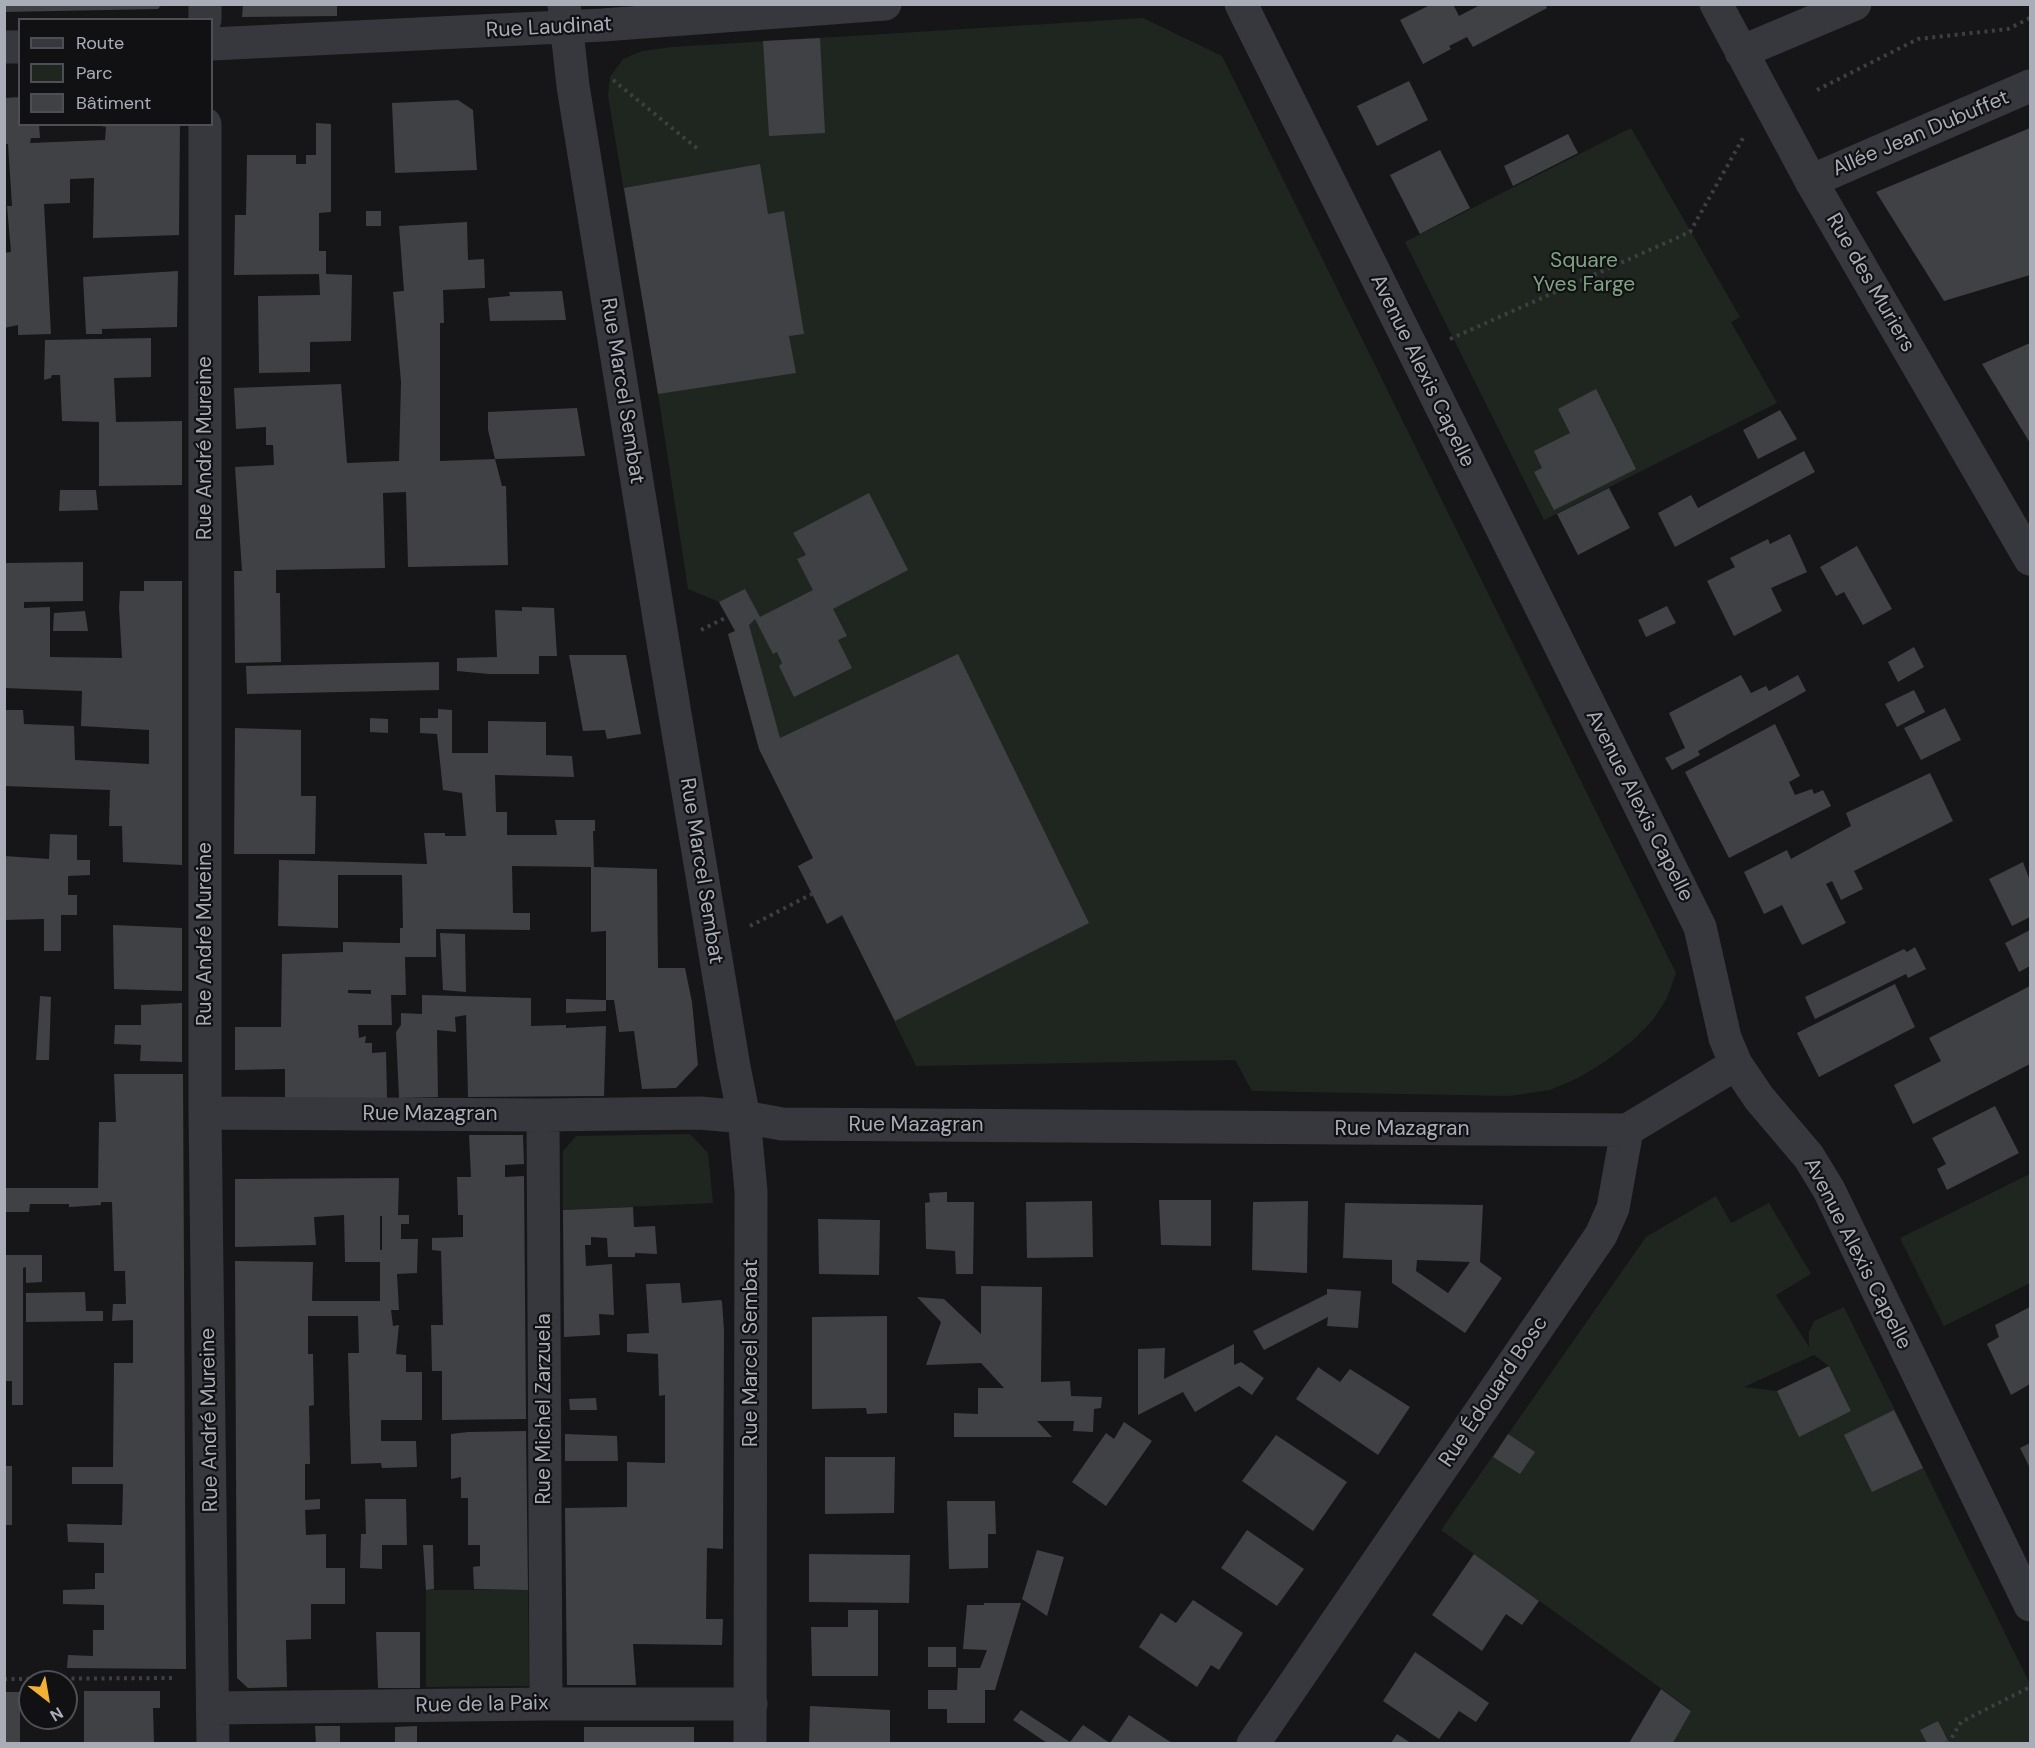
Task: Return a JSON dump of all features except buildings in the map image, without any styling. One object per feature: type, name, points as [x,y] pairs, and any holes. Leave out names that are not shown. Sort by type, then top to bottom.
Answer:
[{"type":"street","name":"Rue Laudinat","points":[[213,44],[565,16],[885,4]]},
{"type":"street","name":"Avenue Alexis Capelle","points":[[1241,4],[1414,356],[1700,927],[1725,1038],[1737,1064],[1759,1098],[1809,1156],[1829,1190],[2031,1605]]},
{"type":"street","name":"Rue des Muriers","points":[[1716,4],[1811,181],[2031,559]]},
{"type":"street","points":[[1741,52],[1855,4]]},
{"type":"street","name":"Rue Marcel Sembat","points":[[565,16],[575,98],[744,1117],[751,1191],[750,1743]]},
{"type":"street","name":"Allée Jean Dubuffet","points":[[1811,181],[2031,87]]},
{"type":"street","name":"Rue André Mureine","points":[[205,126],[205,1113],[213,1743]]},
{"type":"street","points":[[1627,1130],[1737,1064]]},
{"type":"street","name":"Rue Mazagran","points":[[205,1113],[543,1115],[700,1113],[744,1117],[782,1124],[1627,1130]]},
{"type":"street","name":"Rue Michel Zarzuela","points":[[543,1115],[546,1704]]},
{"type":"street","name":"Rue Édouard Bosc","points":[[1253,1743],[1601,1235],[1613,1208],[1627,1130]]},
{"type":"street","name":"Rue de la Paix","points":[[213,1693],[546,1704],[751,1704]]},
{"type":"path","points":[[1817,90],[1918,39],[2008,29],[2031,18]]},
{"type":"path","points":[[609,77],[699,150]]},
{"type":"path","points":[[1414,356],[1690,232],[1746,132]]},
{"type":"path","points":[[712,934],[743,930],[812,894]]},
{"type":"path","points":[[4,1679],[213,1693]]},
{"type":"path","points":[[1948,1743],[1961,1722],[2031,1687]]},
{"type":"green space","points":[[1143,18],[1222,56],[1676,973],[1667,998],[1653,1020],[1632,1041],[1606,1061],[1578,1078],[1550,1090],[1510,1096],[1252,1091],[1235,1060],[916,1066],[843,916],[827,924],[798,866],[813,858],[735,631],[719,602],[688,589],[608,96],[610,77],[623,59],[642,51],[672,47]]},
{"type":"green space","name":"Square Yves Farge","points":[[1631,128],[1740,317],[1731,322],[1777,403],[1544,520],[1405,242]]},
{"type":"green space","points":[[690,1134],[708,1153],[713,1203],[563,1210],[563,1151],[576,1136]]},
{"type":"green space","points":[[2030,1174],[2030,1283],[1944,1326],[1900,1238]]},
{"type":"green space","points":[[1716,1196],[1731,1223],[1769,1203],[1811,1274],[1776,1295],[1809,1347],[1809,1332],[1814,1321],[1844,1307],[2030,1684],[2030,1743],[1673,1743],[1691,1710],[1441,1530],[1646,1237]],"holes":[[[1814,1355],[1829,1366],[1851,1411],[1800,1436],[1777,1391],[1744,1387]]]},
{"type":"green space","points":[[426,1590],[528,1590],[529,1686],[426,1687]]}]
